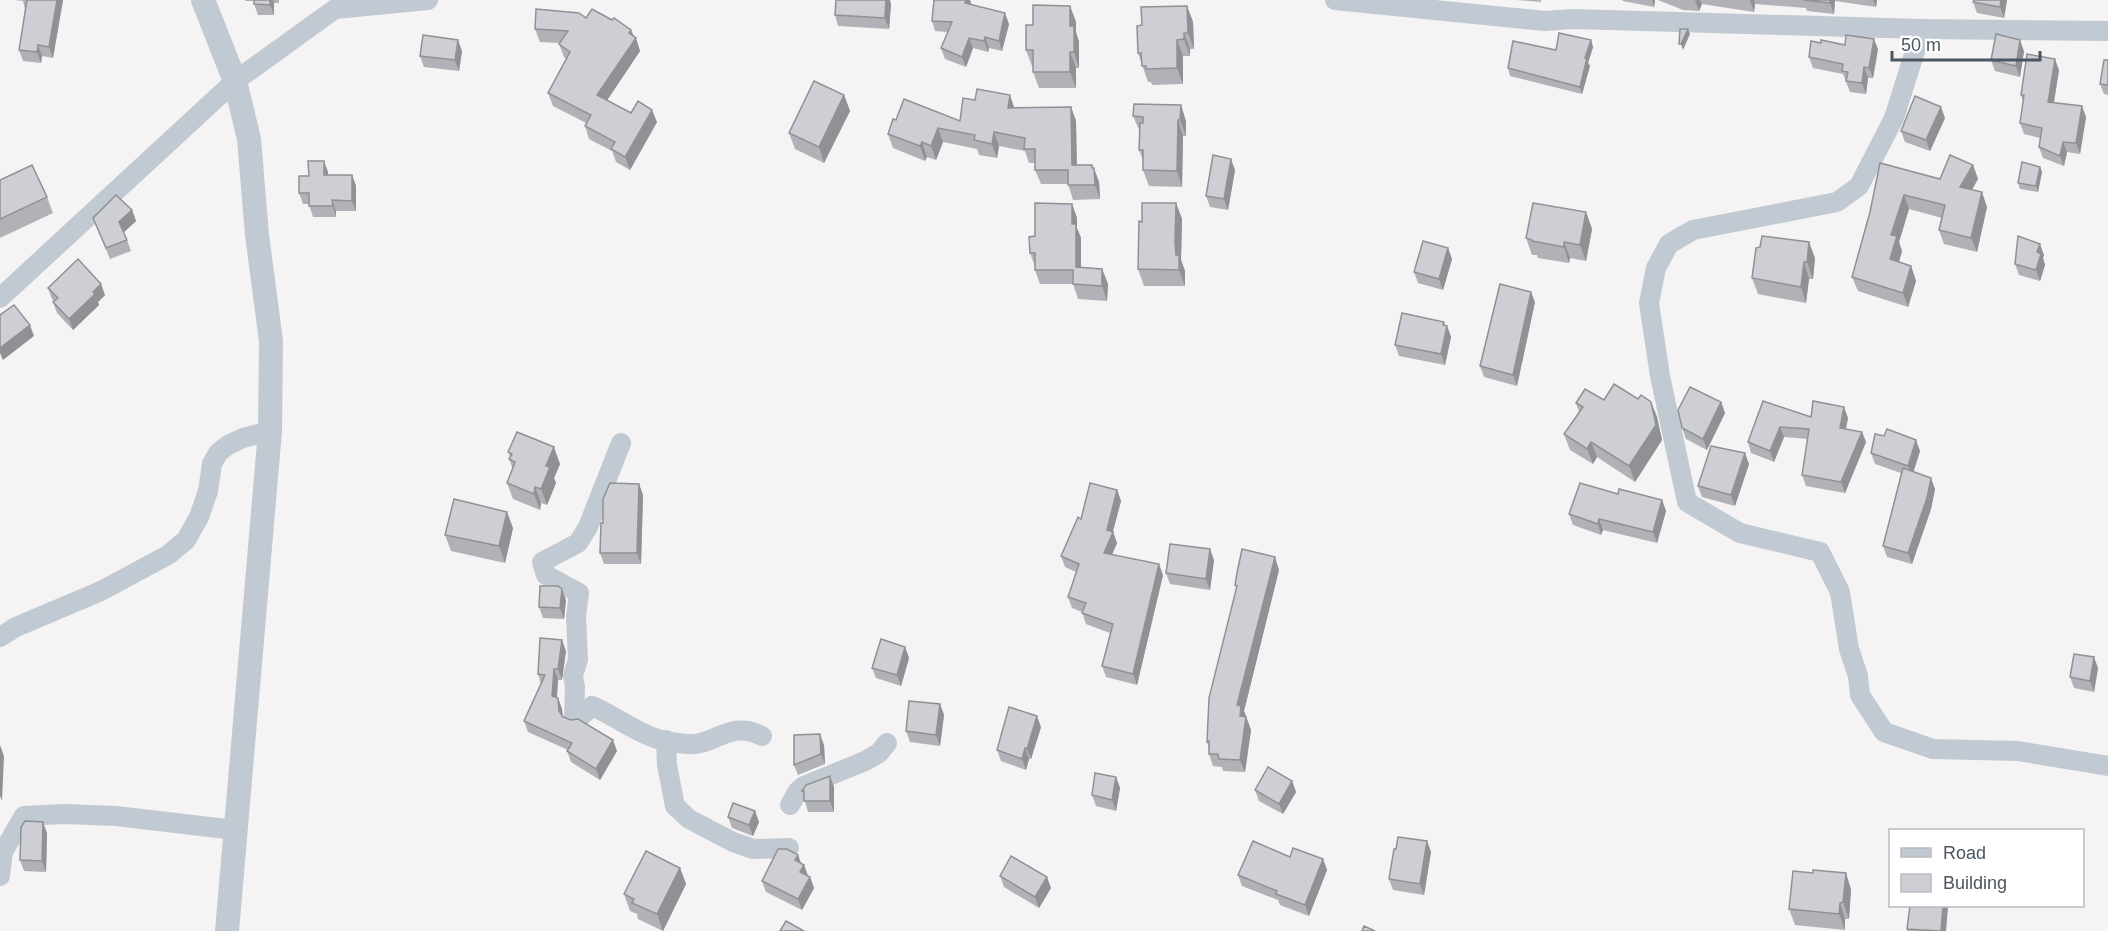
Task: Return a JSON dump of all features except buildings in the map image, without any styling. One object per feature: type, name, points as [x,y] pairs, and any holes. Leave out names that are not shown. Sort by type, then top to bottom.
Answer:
[{"type":"street","points":[[203,0],[235,81],[249,139],[257,235],[271,341],[270,430],[227,931]]},
{"type":"street","points":[[0,298],[235,81],[335,9],[428,0]]},
{"type":"street","points":[[1335,0],[1545,21],[1573,19],[1922,29],[2108,31]]},
{"type":"street","points":[[1922,29],[1894,118],[1859,186],[1837,202],[1693,230],[1669,244],[1656,268],[1649,303],[1660,376],[1687,502],[1740,533],[1820,552],[1840,592],[1849,649],[1858,676],[1860,695],[1884,732],[1933,749],[2018,752],[2108,766]]},
{"type":"street","points":[[0,637],[16,627],[101,591],[168,555],[186,540],[199,517],[208,491],[212,464],[218,453],[243,438],[270,430]]},
{"type":"street","points":[[621,443],[588,527],[578,543],[542,562],[546,575],[579,593],[576,617],[578,659],[573,676],[575,692],[592,706],[656,739],[689,745],[723,733],[739,731],[754,732],[762,736]]},
{"type":"street","points":[[666,740],[667,765],[675,806],[689,819],[753,849],[789,848]]},
{"type":"street","points":[[790,805],[798,791],[804,786],[865,761],[879,753],[887,743]]},
{"type":"street","points":[[0,876],[3,852],[24,816],[64,814],[116,816],[201,828],[235,830]]}]
